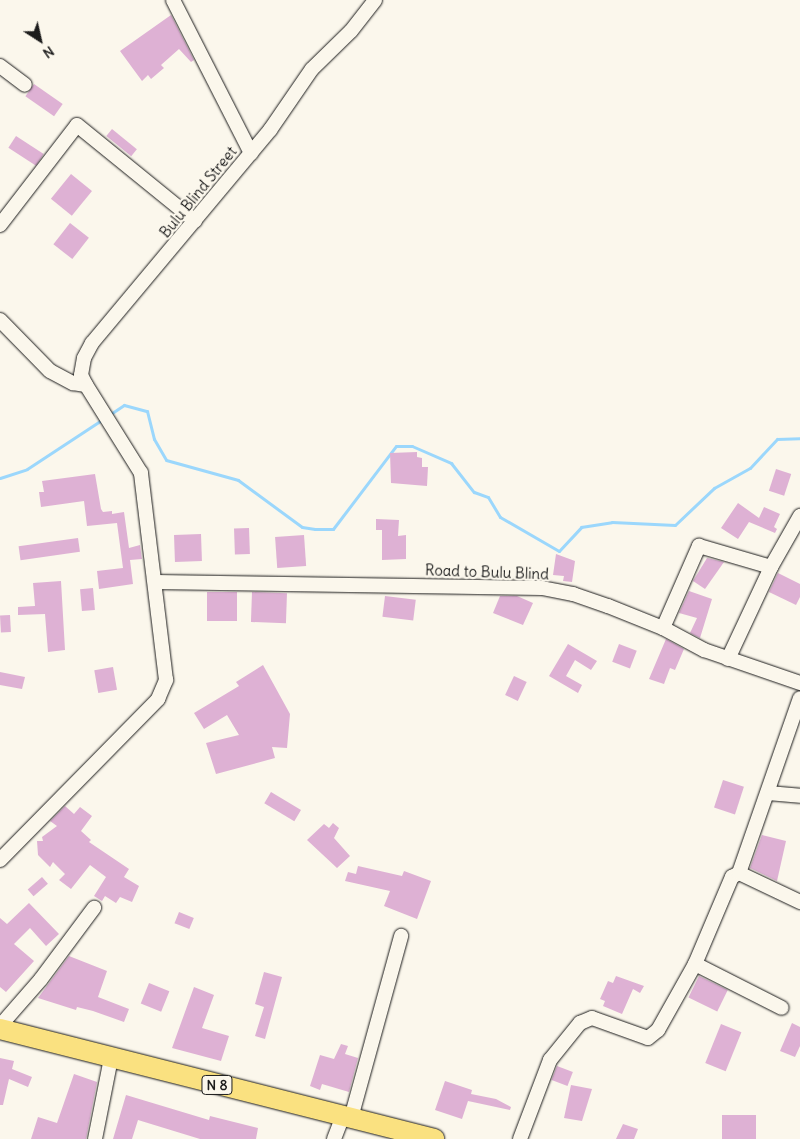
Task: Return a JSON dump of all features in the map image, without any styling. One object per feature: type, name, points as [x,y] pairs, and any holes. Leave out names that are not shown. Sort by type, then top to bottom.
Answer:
[{"type":"highway","name":"N 8","points":[[0,1028],[111,1058],[434,1139]]},
{"type":"street","points":[[173,0],[251,153]]},
{"type":"street","name":"Bulu Blind Street","points":[[0,860],[158,699],[166,672],[141,473],[108,416],[81,375],[84,358],[92,343],[251,153],[312,69],[351,31],[375,0]]},
{"type":"street","points":[[0,66],[25,85]]},
{"type":"street","points":[[0,225],[77,126],[195,221]]},
{"type":"street","points":[[0,320],[50,371],[73,384],[86,384]]},
{"type":"street","points":[[728,659],[771,567],[800,516]]},
{"type":"street","points":[[663,628],[699,546],[771,567]]},
{"type":"street","name":"Road to Bulu Blind","points":[[156,582],[542,588],[573,594],[663,628],[698,648],[800,683]]},
{"type":"street","points":[[520,1139],[550,1060],[580,1024],[592,1018],[648,1038],[658,1030],[695,964],[732,877],[739,874],[800,698]]},
{"type":"street","points":[[768,793],[800,796]]},
{"type":"street","points":[[739,874],[800,902]]},
{"type":"street","points":[[0,1028],[47,972],[94,908]]},
{"type":"street","points":[[334,1139],[347,1117],[401,936]]},
{"type":"street","points":[[695,964],[782,1008]]},
{"type":"street","points":[[94,1139],[111,1058]]},
{"type":"building","points":[[171,15],[194,60],[191,62],[179,49],[161,65],[164,68],[151,79],[148,75],[142,81],[120,51]]},
{"type":"building","points":[[34,84],[63,104],[54,116],[25,96]]},
{"type":"building","points":[[112,129],[137,149],[131,156],[106,136]]},
{"type":"building","points":[[16,136],[44,154],[36,166],[8,148]]},
{"type":"building","points":[[71,174],[92,191],[72,216],[51,199]]},
{"type":"building","points":[[70,223],[89,238],[72,259],[53,244]]},
{"type":"building","points":[[417,452],[417,457],[422,458],[422,467],[428,467],[427,486],[391,483],[390,453]]},
{"type":"building","points":[[776,469],[791,474],[784,496],[769,491]]},
{"type":"building","points":[[95,474],[101,509],[103,512],[112,511],[112,514],[124,512],[129,548],[140,545],[142,559],[130,560],[133,584],[99,589],[97,571],[123,568],[117,523],[87,526],[84,501],[41,507],[39,492],[44,492],[42,481]]},
{"type":"building","points":[[738,503],[759,518],[764,507],[780,514],[774,527],[777,529],[775,533],[749,522],[738,539],[721,528]]},
{"type":"building","points":[[376,519],[399,520],[398,536],[406,535],[406,559],[382,560],[382,530],[376,530]]},
{"type":"building","points":[[249,528],[250,554],[235,555],[234,529]]},
{"type":"building","points":[[201,534],[202,561],[175,562],[174,535]]},
{"type":"building","points":[[304,535],[306,566],[277,568],[275,537]]},
{"type":"building","points":[[78,538],[80,552],[21,560],[19,546]]},
{"type":"building","points":[[556,554],[575,561],[572,582],[563,581],[564,576],[553,575]]},
{"type":"building","points":[[707,558],[724,562],[705,589],[693,581]]},
{"type":"building","points":[[778,573],[800,584],[800,597],[796,605],[769,592]]},
{"type":"building","points":[[61,581],[65,650],[48,652],[45,614],[18,615],[18,607],[35,606],[33,583]]},
{"type":"building","points":[[93,588],[95,610],[82,611],[80,589]]},
{"type":"building","points":[[689,591],[712,599],[700,638],[690,633],[697,618],[679,613]]},
{"type":"building","points":[[207,592],[237,592],[237,621],[207,621]]},
{"type":"building","points":[[252,592],[287,593],[286,623],[251,622]]},
{"type":"building","points":[[385,596],[416,600],[413,621],[382,617]]},
{"type":"building","points":[[500,596],[517,596],[533,603],[523,625],[493,613]]},
{"type":"building","points":[[10,615],[11,632],[1,633],[0,616]]},
{"type":"building","points":[[666,639],[684,649],[675,670],[670,668],[664,684],[649,679]]},
{"type":"building","points":[[568,644],[597,661],[591,670],[575,660],[566,676],[582,685],[578,693],[549,676]]},
{"type":"building","points":[[619,644],[637,651],[630,669],[612,662]]},
{"type":"building","points":[[263,665],[290,714],[287,748],[272,747],[275,758],[216,774],[206,743],[239,735],[227,715],[204,729],[194,713],[239,686],[236,682]]},
{"type":"building","points":[[113,667],[117,690],[98,693],[94,670]]},
{"type":"building","points":[[0,672],[25,677],[22,689],[0,685]]},
{"type":"building","points":[[514,676],[527,682],[518,701],[505,695]]},
{"type":"building","points":[[723,780],[744,787],[735,814],[714,808]]},
{"type":"building","points":[[271,792],[301,810],[294,821],[264,803]]},
{"type":"building","points":[[65,806],[74,814],[80,807],[92,816],[81,831],[91,840],[89,842],[129,869],[124,877],[139,886],[132,902],[120,897],[116,903],[105,896],[102,901],[94,896],[106,877],[90,865],[71,889],[59,880],[65,874],[53,862],[50,867],[38,855],[37,841],[43,841],[42,837],[57,826],[50,821]]},
{"type":"building","points":[[333,823],[339,828],[334,838],[350,856],[337,868],[307,840],[324,824],[329,828]]},
{"type":"building","points":[[762,835],[786,841],[777,881],[750,868]]},
{"type":"building","points":[[358,866],[402,876],[404,871],[431,881],[417,919],[384,906],[390,891],[345,881],[348,872],[356,874]]},
{"type":"building","points":[[42,877],[48,884],[34,896],[28,889]]},
{"type":"building","points":[[29,903],[59,934],[46,946],[30,928],[14,944],[34,961],[6,992],[0,987],[0,918],[7,924]]},
{"type":"building","points":[[179,912],[194,918],[189,929],[175,923]]},
{"type":"building","points":[[69,956],[107,971],[98,997],[129,1009],[124,1022],[93,1011],[77,1007],[76,1010],[38,998]]},
{"type":"building","points":[[264,972],[282,977],[265,1039],[255,1036],[264,1007],[255,1004]]},
{"type":"building","points":[[616,976],[644,986],[640,993],[633,989],[622,1014],[603,1006],[605,1001],[600,999],[608,981],[613,983]]},
{"type":"building","points":[[699,976],[728,990],[717,1012],[688,998]]},
{"type":"building","points":[[149,983],[169,991],[161,1012],[141,1003]]},
{"type":"building","points":[[194,987],[214,995],[202,1028],[229,1036],[221,1061],[172,1048]]},
{"type":"building","points":[[792,1023],[800,1027],[800,1046],[795,1057],[780,1051]]},
{"type":"building","points":[[721,1024],[741,1032],[726,1071],[705,1063]]},
{"type":"building","points":[[341,1044],[348,1046],[345,1054],[358,1058],[349,1092],[322,1084],[320,1090],[310,1086],[320,1055],[334,1059]]},
{"type":"building","points":[[0,1058],[14,1061],[12,1069],[32,1077],[28,1087],[9,1079],[3,1105],[0,1105]]},
{"type":"building","points":[[557,1066],[573,1072],[567,1086],[552,1080]]},
{"type":"building","points":[[74,1074],[97,1082],[86,1139],[31,1139],[38,1117],[57,1123]]},
{"type":"building","points":[[445,1081],[472,1090],[471,1094],[496,1099],[511,1107],[510,1110],[468,1101],[462,1119],[435,1110]]},
{"type":"building","points":[[571,1085],[592,1089],[582,1121],[564,1118]]},
{"type":"building","points":[[126,1095],[209,1120],[210,1116],[258,1128],[256,1139],[200,1139],[138,1120],[132,1139],[113,1139]]},
{"type":"building","points":[[722,1115],[756,1115],[756,1139],[722,1139]]},
{"type":"building","points":[[623,1124],[638,1129],[634,1139],[616,1139]]},
{"type":"waterway","points":[[109,415],[124,405],[147,411],[154,439],[166,460],[238,480],[302,527],[315,529],[333,529],[396,446],[412,446],[451,463],[474,492],[488,497],[500,517],[559,551],[581,527],[612,522],[675,525],[714,488],[750,468],[777,439],[800,438]]},
{"type":"waterway","points":[[0,478],[27,469],[103,419]]}]
